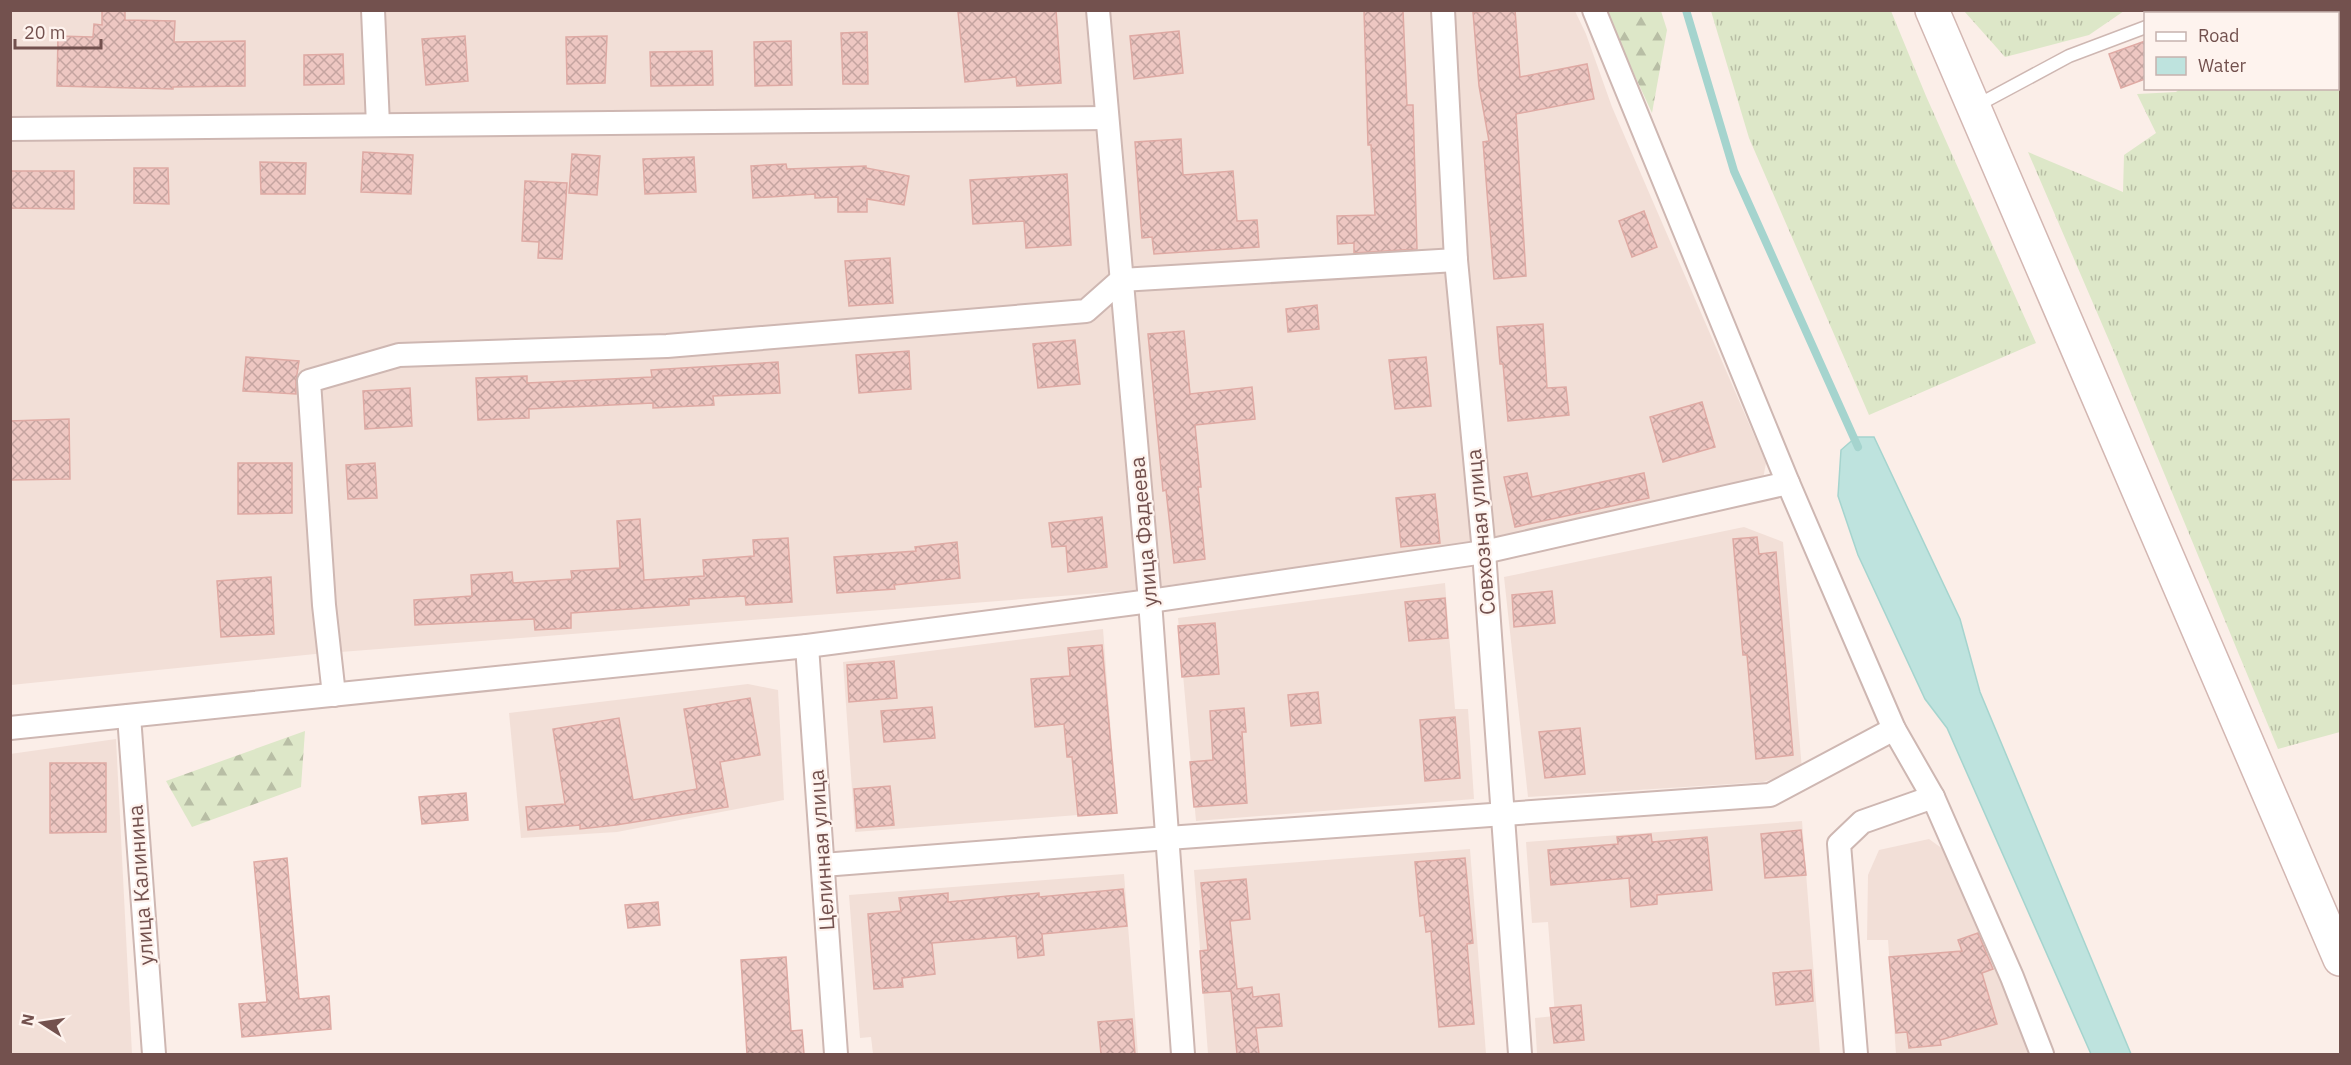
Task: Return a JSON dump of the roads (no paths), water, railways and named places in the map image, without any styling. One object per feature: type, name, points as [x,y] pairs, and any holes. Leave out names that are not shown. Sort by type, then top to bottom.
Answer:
[{"type":"main road","points":[[1932,10],[1972,108],[2340,958]]},
{"type":"street","points":[[373,10],[378,125]]},
{"type":"street","name":"улица Фадеева","points":[[1098,10],[1150,601],[1184,1054]]},
{"type":"street","name":"Совхозная улица","points":[[1443,10],[1456,260],[1484,552],[1521,1054]]},
{"type":"street","points":[[1594,10],[1788,483],[1894,729],[1933,797],[2012,977],[2042,1054]]},
{"type":"street","points":[[10,129],[1106,118]]},
{"type":"street","points":[[334,695],[324,605],[309,381],[399,355],[667,346],[1086,311],[1121,280],[1456,260]]},
{"type":"street","points":[[10,728],[807,646],[1150,601],[1484,552],[1788,483]]},
{"type":"street","name":"Целинная улица","points":[[807,646],[836,1054]]},
{"type":"street","name":"улица Калинина","points":[[129,716],[154,1054]]},
{"type":"street","points":[[823,865],[1770,795],[1894,729]]},
{"type":"street","points":[[1856,1054],[1839,844],[1862,822],[1933,797]]},
{"type":"lane","points":[[1972,108],[2068,56],[2144,27]]},
{"type":"water","points":[[1856,437],[1874,437],[1960,619],[1980,692],[2131,1054],[2091,1054],[1947,728],[1925,699],[1858,555],[1838,496],[1841,450]]},
{"type":"waterway","points":[[1686,10],[1734,171],[1858,447]]}]
